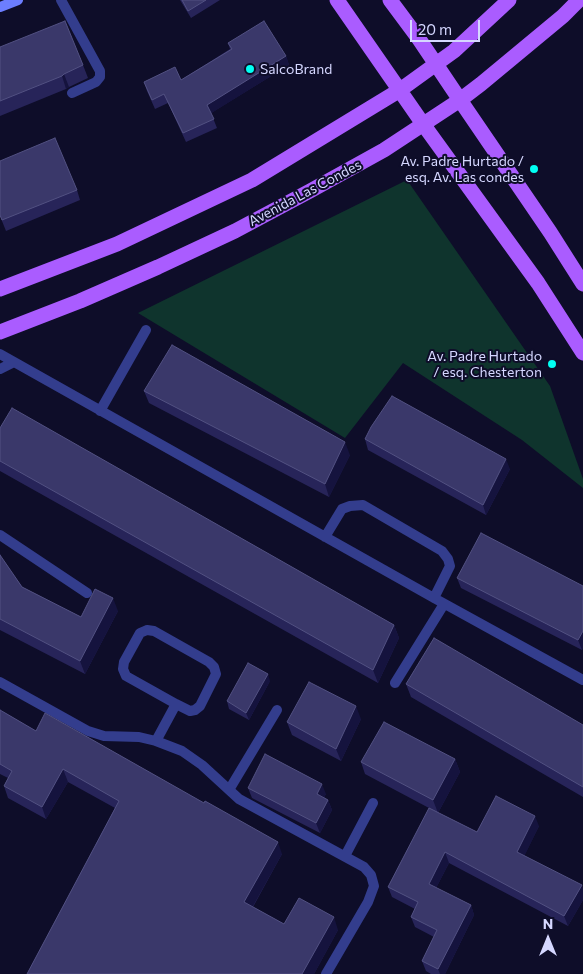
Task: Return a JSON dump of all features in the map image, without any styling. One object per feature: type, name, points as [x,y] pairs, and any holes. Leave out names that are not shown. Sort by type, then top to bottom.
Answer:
[{"type":"main road","points":[[337,0],[423,124],[538,283],[583,352]]},
{"type":"main road","points":[[390,0],[436,64],[583,284]]},
{"type":"main road","points":[[0,289],[116,244],[252,180],[400,90],[454,51],[509,0]]},
{"type":"main road","name":"Avenida Las Condes","points":[[0,332],[80,301],[235,231],[384,150],[481,84],[563,16],[579,0]]},
{"type":"street","points":[[0,7],[18,0]]},
{"type":"lane","points":[[61,0],[100,71],[100,77],[96,82],[72,93]]},
{"type":"lane","points":[[100,411],[146,330]]},
{"type":"lane","points":[[0,354],[444,604],[583,680]]},
{"type":"lane","points":[[0,369],[14,362]]},
{"type":"lane","points":[[325,537],[342,509],[350,506],[363,506],[442,551],[448,559],[450,566],[434,598]]},
{"type":"lane","points":[[0,535],[87,593]]},
{"type":"lane","points":[[395,683],[444,604]]},
{"type":"lane","points":[[147,630],[154,631],[209,662],[214,667],[216,674],[200,706],[195,710],[190,710],[176,704],[126,676],[123,668],[124,662],[140,633],[147,630]]},
{"type":"lane","points":[[0,682],[88,731],[104,736],[139,737],[182,751],[202,765],[239,799],[364,867],[371,875],[374,886],[368,902],[326,974]]},
{"type":"lane","points":[[156,741],[176,704]]},
{"type":"lane","points":[[229,790],[277,710]]},
{"type":"lane","points":[[345,856],[373,803]]},
{"type":"green space","points":[[407,180],[550,386],[583,479],[583,488],[522,440],[403,363],[345,438],[138,313]]},
{"type":"building","points":[[182,0],[206,0],[188,11]]},
{"type":"building","points":[[65,21],[83,65],[62,76],[0,101],[0,47]]},
{"type":"building","points":[[264,21],[286,56],[207,105],[214,119],[183,133],[164,94],[152,100],[144,82],[175,67],[181,80],[232,49],[228,43]]},
{"type":"building","points":[[55,138],[77,190],[2,220],[0,215],[0,161]]},
{"type":"building","points":[[172,345],[345,442],[325,484],[144,391]]},
{"type":"building","points":[[392,396],[506,459],[483,505],[365,439]]},
{"type":"building","points":[[12,408],[394,625],[373,670],[0,461],[0,428]]},
{"type":"building","points":[[481,533],[583,586],[583,631],[578,640],[457,578]]},
{"type":"building","points":[[0,555],[22,587],[81,617],[95,589],[113,598],[80,661],[0,619]]},
{"type":"building","points":[[434,638],[583,725],[583,787],[406,684]]},
{"type":"building","points":[[248,663],[268,674],[246,713],[227,701]]},
{"type":"building","points":[[309,682],[356,706],[336,749],[287,722]]},
{"type":"building","points":[[0,710],[36,731],[45,713],[204,803],[205,801],[278,842],[244,902],[284,924],[299,898],[334,917],[302,974],[27,974],[119,801],[63,769],[42,807],[4,786],[12,771],[0,764]]},
{"type":"building","points":[[384,722],[455,759],[433,800],[361,762]]},
{"type":"building","points":[[265,754],[322,784],[317,794],[328,800],[316,823],[248,788]]},
{"type":"building","points":[[496,796],[535,816],[517,852],[582,885],[564,916],[445,852],[429,884],[471,905],[438,969],[422,961],[437,930],[411,917],[418,902],[388,887],[429,808],[477,832]]},
{"type":"place","name":"SalcoBrand","points":[[250,69]]},
{"type":"place","name":"Av. Padre Hurtado / esq. Av. Las condes","points":[[534,169]]},
{"type":"place","name":"Av. Padre Hurtado / esq. Chesterton","points":[[552,364]]}]
